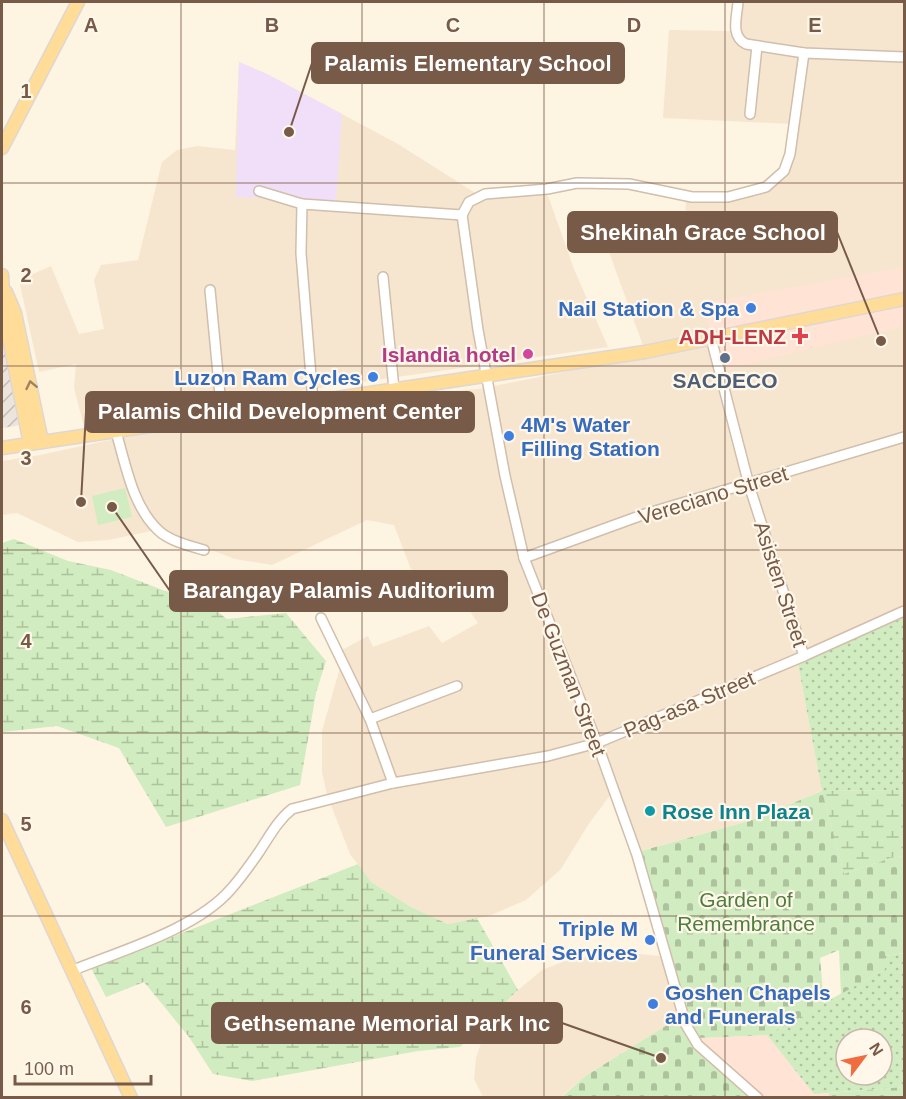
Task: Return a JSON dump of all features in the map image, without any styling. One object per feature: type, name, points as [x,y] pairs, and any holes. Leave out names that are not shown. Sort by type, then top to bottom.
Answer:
[{"type":"main road","points":[[2,148],[78,2]]},
{"type":"main road","points":[[2,281],[15,313],[36,443]]},
{"type":"main road","points":[[2,448],[645,352],[904,299]]},
{"type":"main road","points":[[2,820],[131,1098]]},
{"type":"street","points":[[738,2],[735,32],[739,40],[746,44],[804,53],[904,57]]},
{"type":"street","points":[[750,114],[757,46]]},
{"type":"street","points":[[259,191],[302,204],[462,215],[469,202],[484,194],[547,189],[577,183],[629,184],[692,197],[728,197],[766,187],[784,171],[790,154],[804,53]]},
{"type":"street","points":[[302,204],[302,263],[313,401]]},
{"type":"street","name":"De Guzman Street","points":[[462,215],[478,330],[505,476],[524,558],[597,743],[637,855],[686,1024],[698,1045],[758,1098]]},
{"type":"street","points":[[383,277],[394,389]]},
{"type":"street","points":[[210,290],[222,416]]},
{"type":"street","name":"Asisten Street","points":[[711,338],[749,484],[804,657]]},
{"type":"street","points":[[116,432],[136,499],[145,514],[158,531],[167,537],[204,550]]},
{"type":"street","name":"Vereciano Street","points":[[524,558],[645,514],[904,437]]},
{"type":"street","name":"Pag-asa Street","points":[[71,971],[181,926],[210,909],[229,891],[258,855],[284,815],[292,808],[393,783],[548,756],[597,743],[804,657],[904,610]]},
{"type":"street","points":[[321,618],[370,718],[393,783]]},
{"type":"street","points":[[370,718],[457,686]]},
{"type":"shaded area","points":[[736,2],[904,2],[904,611],[797,659],[822,791],[749,821],[636,852],[611,794],[588,825],[561,869],[526,900],[489,916],[448,924],[411,907],[371,882],[350,854],[327,795],[322,772],[322,731],[339,671],[342,650],[368,636],[373,647],[429,626],[442,643],[478,623],[453,587],[419,590],[394,525],[367,520],[272,565],[235,559],[161,529],[108,540],[78,542],[17,513],[2,515],[2,461],[257,410],[487,388],[520,557],[543,621],[588,730],[599,740],[530,562],[505,457],[494,386],[628,359],[645,351],[609,252],[685,234],[686,193],[723,193],[765,183],[779,173],[787,154],[792,124],[663,118],[669,30],[733,31]]},
{"type":"shaded area","points":[[239,62],[267,74],[398,144],[480,196],[546,190],[574,269],[608,347],[171,409],[85,430],[74,388],[76,364],[39,372],[19,280],[51,266],[79,334],[104,329],[94,280],[101,265],[138,260],[162,162],[177,150],[197,146],[235,150]]},
{"type":"shaded area","points":[[239,62],[267,74],[342,114],[336,201],[236,197]]},
{"type":"shaded area","points":[[904,267],[904,326],[719,371],[706,303]]},
{"type":"shaded area","points":[[2,333],[21,423],[2,428]]},
{"type":"shaded area","points":[[617,952],[660,956],[680,1017],[584,1077],[561,1097],[483,1097],[474,1079],[476,1058],[489,1019],[542,970],[565,961]]},
{"type":"shaded area","points":[[767,1035],[814,1094],[829,1093],[829,1097],[763,1097],[699,1040],[701,1038]]},
{"type":"green space","points":[[125,488],[132,517],[98,525],[92,496]]},
{"type":"green space","points":[[14,539],[68,561],[111,570],[165,591],[198,596],[227,619],[286,613],[326,661],[316,693],[300,785],[166,827],[119,748],[57,726],[2,732],[2,543]]},
{"type":"green space","points":[[904,611],[904,792],[893,790],[822,791],[797,659]]},
{"type":"green space","points":[[893,790],[904,792],[904,856],[891,858],[844,874],[822,791]]},
{"type":"green space","name":"Garden of Remembrance","points":[[822,791],[844,874],[891,858],[904,856],[904,953],[885,956],[885,969],[841,994],[839,950],[820,958],[824,1005],[767,1035],[698,1038],[694,1033],[671,961],[641,851],[749,821]]},
{"type":"green space","points":[[358,864],[371,882],[411,907],[448,924],[477,918],[518,990],[460,1047],[418,1051],[252,1081],[213,1074],[189,1037],[144,982],[106,997],[89,964],[167,939]]},
{"type":"green space","points":[[904,953],[904,1087],[814,1094],[767,1035],[885,969],[885,956]]},
{"type":"green space","points":[[680,1017],[686,1034],[695,1047],[751,1098],[561,1098],[584,1077]]},
{"type":"green space","points":[[904,1087],[904,1097],[829,1097],[829,1093]]},
{"type":"place","name":"Palamis Elementary School","points":[[289,132]]},
{"type":"place","name":"Nail Station & Spa","points":[[751,308]]},
{"type":"place","name":"ADH-LENZ","points":[[800,336]]},
{"type":"place","name":"Shekinah Grace School","points":[[881,341]]},
{"type":"place","name":"Islandia hotel","points":[[528,354]]},
{"type":"place","name":"SACDECO","points":[[725,358]]},
{"type":"place","name":"Luzon Ram Cycles","points":[[373,377]]},
{"type":"place","name":"4M's Water Filling Station","points":[[509,436]]},
{"type":"place","name":"Palamis Child Development Center","points":[[81,502]]},
{"type":"place","name":"Barangay Palamis Auditorium","points":[[112,507]]},
{"type":"place","name":"Rose Inn Plaza","points":[[650,811]]},
{"type":"place","name":"Triple M Funeral Services","points":[[650,940]]},
{"type":"place","name":"Goshen Chapels and Funerals","points":[[653,1004]]},
{"type":"place","name":"Gethsemane Memorial Park Inc","points":[[661,1058]]}]
